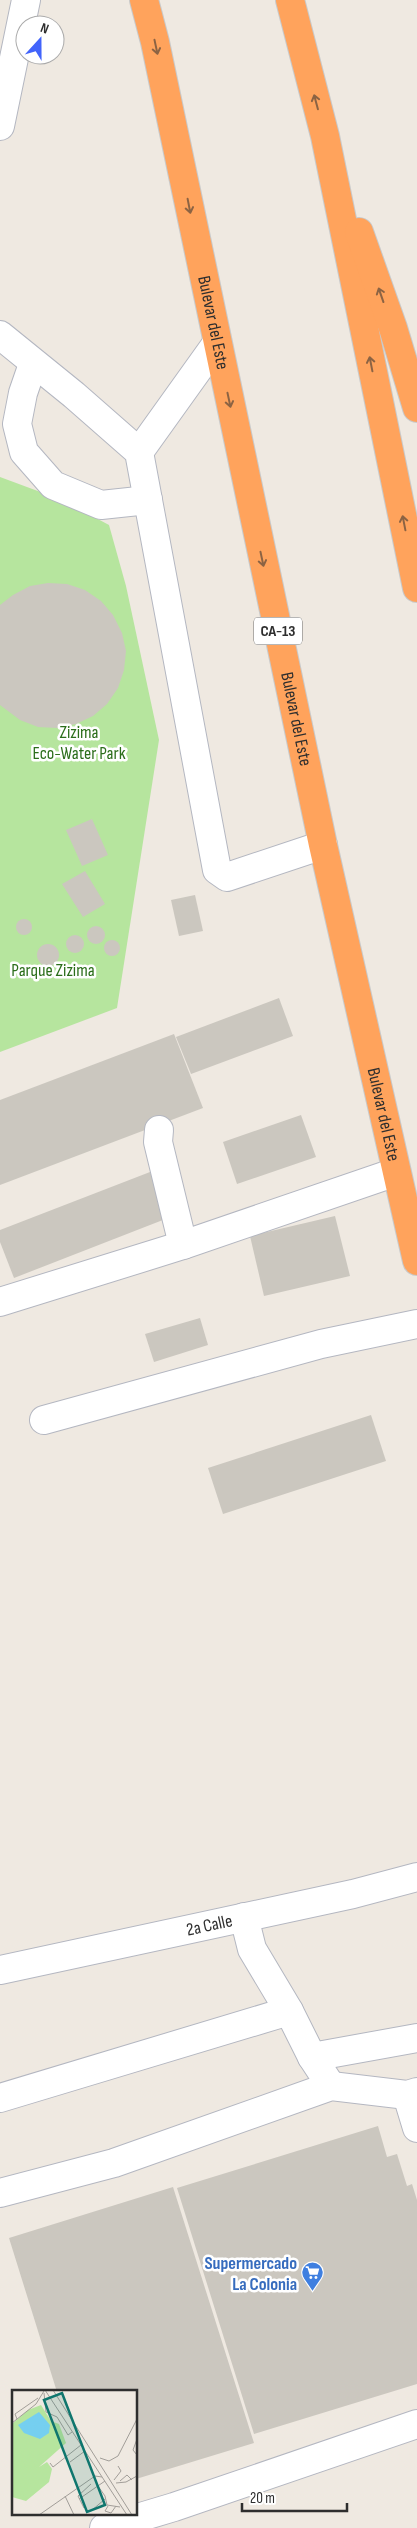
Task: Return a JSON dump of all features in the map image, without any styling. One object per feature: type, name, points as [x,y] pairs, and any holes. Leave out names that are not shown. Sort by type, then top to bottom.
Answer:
[{"type":"highway","name":"Bulevar del Este","points":[[144,0],[156,42],[217,343],[323,845],[417,1261]]},
{"type":"highway","points":[[290,0],[325,136],[417,588]]},
{"type":"highway","points":[[325,136],[393,328],[417,408]]},
{"type":"street","points":[[0,126],[26,0]]},
{"type":"street","points":[[0,335],[33,364],[74,394],[139,452],[217,870],[227,877],[323,845]]},
{"type":"street","points":[[139,452],[217,343]]},
{"type":"street","points":[[33,364],[23,393],[17,424],[24,452],[53,485],[101,505],[148,500]]},
{"type":"street","points":[[159,1130],[158,1142],[184,1245]]},
{"type":"street","points":[[0,1302],[184,1245],[396,1172]]},
{"type":"street","points":[[44,1420],[321,1344],[417,1324]]},
{"type":"street","name":"2a Calle","points":[[0,1970],[353,1894],[417,1877]]},
{"type":"street","points":[[244,1917],[252,1949],[289,2011],[312,2057],[332,2086]]},
{"type":"street","points":[[0,2098],[289,2011]]},
{"type":"street","points":[[312,2057],[417,2038]]},
{"type":"street","points":[[0,2193],[114,2163],[332,2086],[412,2094],[417,2128]]},
{"type":"street","points":[[104,2528],[174,2507],[417,2424]]},
{"type":"green space","name":"Zizima Eco-Water Park","points":[[0,477],[62,500],[109,525],[126,586],[159,740],[117,1008],[0,1052]]},
{"type":"building","points":[[48,583],[67,584],[85,590],[101,601],[113,615],[122,633],[126,651],[124,670],[118,688],[107,704],[93,716],[76,724],[57,728],[38,727],[20,720],[0,705],[0,605],[30,586]]},
{"type":"building","points":[[92,819],[108,855],[82,866],[66,830]]},
{"type":"building","points":[[85,871],[105,904],[83,917],[62,884]]},
{"type":"building","points":[[195,895],[203,931],[179,936],[171,900]]},
{"type":"building","points":[[21,919],[27,919],[32,924],[30,933],[21,935],[16,930],[16,924]]},
{"type":"building","points":[[96,926],[102,929],[105,935],[102,941],[96,944],[90,941],[87,935],[90,929]]},
{"type":"building","points":[[75,935],[81,938],[84,944],[81,950],[75,953],[69,950],[66,944],[69,938]]},
{"type":"building","points":[[109,940],[115,940],[120,945],[118,954],[109,956],[104,951],[104,945]]},
{"type":"building","points":[[48,944],[56,947],[59,955],[56,963],[48,966],[40,963],[37,955],[40,947]]},
{"type":"building","points":[[279,998],[293,1036],[191,1074],[176,1037]]},
{"type":"building","points":[[174,1034],[203,1108],[0,1185],[0,1100]]},
{"type":"building","points":[[301,1115],[316,1157],[237,1184],[223,1142]]},
{"type":"building","points":[[150,1172],[168,1218],[14,1278],[0,1242],[0,1230]]},
{"type":"building","points":[[335,1216],[350,1276],[264,1296],[250,1236]]},
{"type":"building","points":[[200,1318],[208,1345],[154,1362],[145,1334]]},
{"type":"building","points":[[371,1415],[386,1461],[223,1514],[208,1468]]},
{"type":"building","name":"Supermercado La Colonia","points":[[378,2126],[387,2157],[397,2154],[407,2186],[412,2184],[417,2200],[417,2384],[254,2434],[177,2188]]},
{"type":"building","points":[[173,2187],[254,2443],[138,2478],[138,2390],[56,2390],[9,2238]]},
{"type":"place","name":"Supermercado La Colonia","points":[[313,2292]]},
{"type":"park label","name":"Parque Zizima","points":[[53,970]]}]
